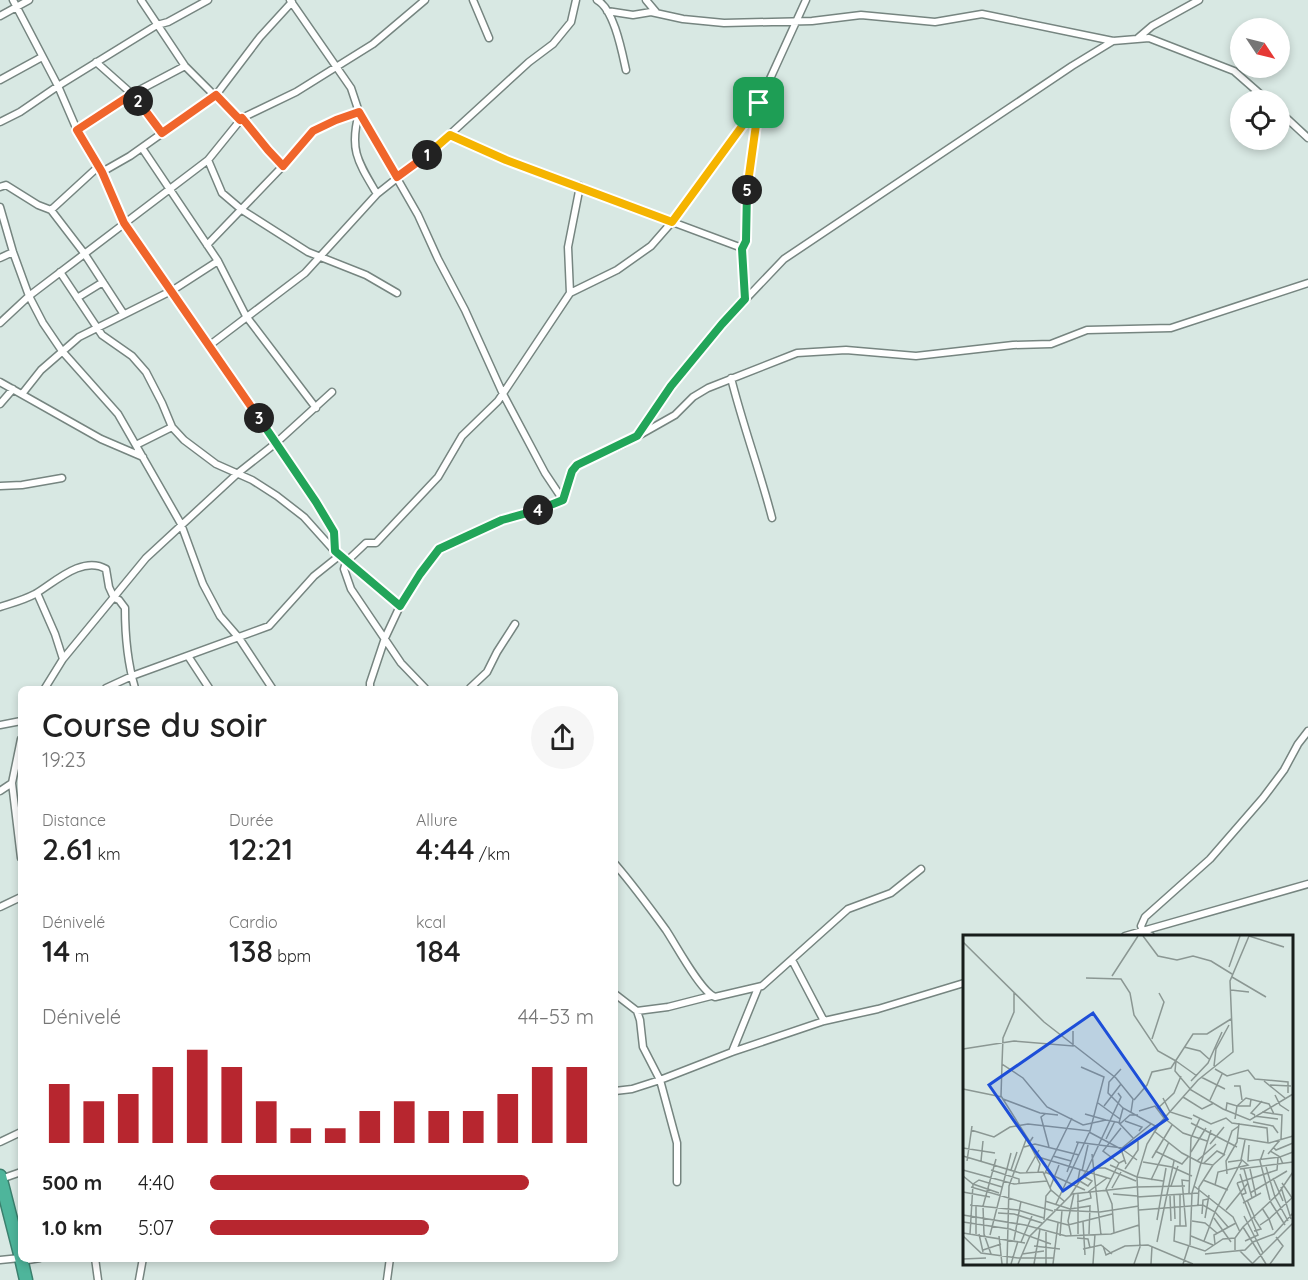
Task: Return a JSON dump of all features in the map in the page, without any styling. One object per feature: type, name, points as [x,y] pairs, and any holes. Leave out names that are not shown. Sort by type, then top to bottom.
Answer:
[{"type":"highway","points":[[2,1185],[18,1247]]},
{"type":"highway","points":[[22,1262],[26,1280]]},
{"type":"street","points":[[0,16],[15,3],[29,0]]},
{"type":"street","points":[[141,0],[184,66],[241,119],[283,166]]},
{"type":"street","points":[[0,122],[20,112],[157,25],[168,22],[208,0]]},
{"type":"street","points":[[0,323],[29,296],[208,159],[241,119],[296,92],[373,44],[424,0]]},
{"type":"street","points":[[473,0],[489,38]]},
{"type":"street","points":[[210,345],[305,273],[377,194],[450,135],[529,62],[553,45],[571,22],[576,0]]},
{"type":"street","points":[[597,0],[607,11],[618,38],[626,70]]},
{"type":"street","points":[[646,0],[656,13]]},
{"type":"street","points":[[423,686],[401,663],[351,589],[344,569],[346,562],[366,543],[376,543],[438,477],[462,436],[498,401],[570,293],[617,270],[651,246],[672,222],[759,103],[806,0]]},
{"type":"street","points":[[1138,39],[1152,27],[1199,0]]},
{"type":"street","points":[[51,210],[100,169],[142,148],[216,95],[291,1],[351,88],[359,112],[418,215],[503,394],[545,473],[563,500]]},
{"type":"street","points":[[15,3],[58,86],[77,130],[100,169],[124,223],[316,502],[334,532],[337,553]]},
{"type":"street","points":[[607,11],[633,15],[651,12],[683,19],[724,23],[796,22],[861,15],[935,22],[982,14],[1113,41],[1149,38],[1234,71],[1256,90]]},
{"type":"street","points":[[637,436],[671,386],[722,324],[784,259],[1072,66],[1113,41]]},
{"type":"street","points":[[0,80],[42,57]]},
{"type":"street","points":[[96,62],[132,94],[162,133]]},
{"type":"street","points":[[77,130],[132,94],[184,66]]},
{"type":"street","points":[[745,299],[742,249],[746,241],[746,196],[759,103]]},
{"type":"street","points":[[207,245],[283,166],[313,131],[359,112]]},
{"type":"street","points":[[359,112],[354,131],[356,151],[358,160],[377,194]]},
{"type":"street","points":[[1290,121],[1308,138]]},
{"type":"street","points":[[450,135],[506,160],[742,249]]},
{"type":"street","points":[[142,148],[218,261],[246,316],[316,408]]},
{"type":"street","points":[[208,159],[222,193],[242,210],[320,258],[366,275],[397,293]]},
{"type":"street","points":[[0,187],[6,185],[38,205],[51,210],[84,253],[123,313]]},
{"type":"street","points":[[570,293],[568,247],[580,186]]},
{"type":"street","points":[[0,207],[29,296],[62,351],[118,414],[181,524],[203,584],[220,616],[239,638],[271,686]]},
{"type":"street","points":[[0,258],[13,252]]},
{"type":"street","points":[[22,394],[41,370],[79,337],[172,290],[218,261]]},
{"type":"street","points":[[60,272],[102,335],[132,356],[146,372],[172,427],[198,452],[216,464],[238,472],[277,496],[301,515],[346,562],[400,606]]},
{"type":"street","points":[[77,298],[103,282]]},
{"type":"street","points":[[370,686],[385,638],[400,606],[439,549],[502,520],[563,500],[574,467],[675,415],[693,397],[731,378],[803,351],[846,350],[916,356],[1013,345],[1054,344],[1087,330],[1173,328],[1308,283]]},
{"type":"street","points":[[731,378],[772,518]]},
{"type":"street","points":[[0,382],[101,439],[143,457]]},
{"type":"street","points":[[0,404],[13,389]]},
{"type":"street","points":[[46,686],[63,660],[146,558],[238,472],[276,443],[332,392]]},
{"type":"street","points":[[136,445],[172,427]]},
{"type":"street","points":[[0,486],[22,485],[62,478]]},
{"type":"street","points":[[110,686],[273,623],[337,553]]},
{"type":"street","points":[[0,607],[37,592],[59,576],[73,570],[94,565],[100,566],[107,571],[109,587],[114,598],[119,600],[125,608],[125,641],[134,686]]},
{"type":"street","points":[[37,592],[55,634],[63,660]]},
{"type":"street","points":[[472,686],[487,672],[515,624]]},
{"type":"street","points":[[188,656],[208,686]]},
{"type":"street","points":[[0,730],[18,722]]},
{"type":"street","points":[[0,725],[13,724]]},
{"type":"street","points":[[1143,932],[1142,922],[1151,910],[1203,866],[1263,798],[1284,770],[1308,731]]},
{"type":"street","points":[[18,754],[12,783],[18,833]]},
{"type":"street","points":[[0,791],[12,783]]},
{"type":"street","points":[[618,868],[666,930],[697,979],[711,996]]},
{"type":"street","points":[[732,1052],[758,988],[848,909],[891,892],[921,869]]},
{"type":"street","points":[[1130,935],[1308,884]]},
{"type":"street","points":[[0,907],[18,898]]},
{"type":"street","points":[[1143,932],[1149,935]]},
{"type":"street","points":[[792,960],[824,1021]]},
{"type":"street","points":[[618,1091],[632,1089],[660,1080],[732,1052],[824,1021],[878,1009],[963,983]]},
{"type":"street","points":[[637,1011],[668,1007],[711,996],[758,988]]},
{"type":"street","points":[[618,996],[637,1011],[643,1047],[660,1080],[678,1147],[677,1182]]},
{"type":"street","points":[[0,1142],[18,1133]]},
{"type":"street","points":[[2,1185],[18,1174]]},
{"type":"street","points":[[0,1260],[18,1259]]},
{"type":"street","points":[[97,1262],[99,1280]]},
{"type":"street","points":[[139,1280],[142,1262]]},
{"type":"street","points":[[387,1280],[389,1262]]},
{"type":"route","points":[[132,94],[162,133],[216,95],[240,120],[242,118],[283,166],[313,131],[359,112],[397,177],[450,135],[506,160],[672,222],[759,103],[746,196],[746,241],[742,249],[745,299],[671,386],[637,436],[574,467],[562,501],[502,520],[439,549],[400,606],[335,551],[335,534],[316,502],[124,223],[102,172],[77,130],[132,94]]}]
